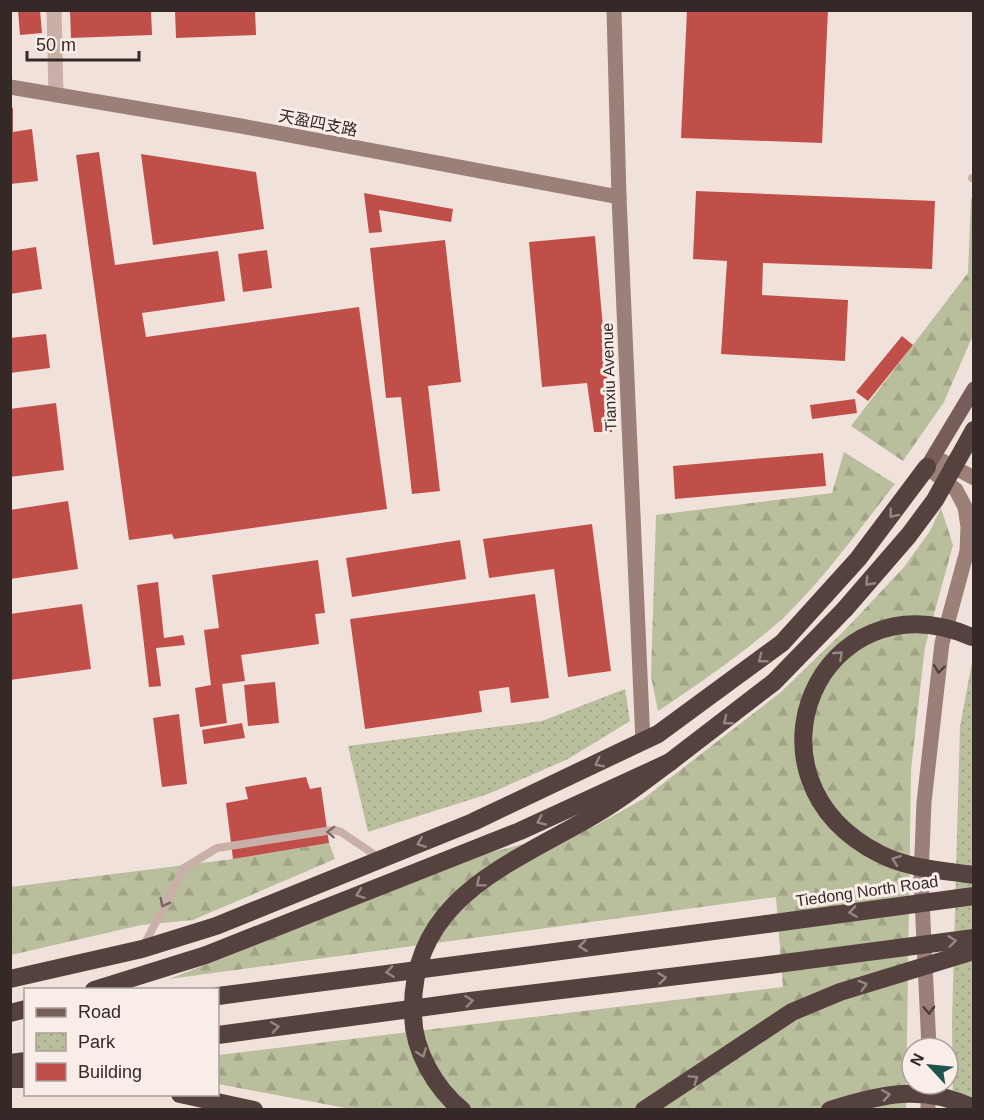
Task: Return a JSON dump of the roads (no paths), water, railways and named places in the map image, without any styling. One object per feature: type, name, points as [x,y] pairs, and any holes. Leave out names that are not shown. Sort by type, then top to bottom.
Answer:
[{"type":"highway","points":[[462,1110],[431,1075],[413,1022],[413,978],[420,955],[431,934],[462,898],[508,862],[585,821],[625,796],[774,682],[845,609],[909,535],[935,500],[974,430]]},
{"type":"highway","points":[[10,979],[142,950],[216,926],[473,822],[658,734],[782,643],[858,559],[931,462]]},
{"type":"highway","points":[[974,638],[947,627],[912,624],[888,628],[852,643],[828,667],[817,683],[806,714],[803,748],[804,765],[815,793],[836,822],[854,839],[882,855],[914,866],[974,875]]},
{"type":"highway","points":[[100,988],[206,955],[520,831],[670,762]]},
{"type":"highway","name":"Tiedong North Road","points":[[219,996],[974,896]]},
{"type":"highway","points":[[219,1035],[974,938]]},
{"type":"highway","points":[[644,1110],[800,1008],[840,992],[974,951]]},
{"type":"highway","points":[[830,1110],[875,1096],[913,1093],[947,1097],[974,1108]]},
{"type":"highway","points":[[185,1096],[254,1110]]},
{"type":"main road","points":[[931,462],[974,389]]},
{"type":"street","points":[[54,10],[56,95]]},
{"type":"street","name":"Tianxiu Avenue","points":[[614,10],[619,197],[643,742]]},
{"type":"street","name":"天盈四支路","points":[[10,87],[241,126],[619,197]]},
{"type":"street","points":[[931,462],[974,478]]},
{"type":"street","points":[[928,1036],[921,879],[924,802],[942,643],[970,546],[962,499],[931,462]]},
{"type":"lane","points":[[142,950],[184,868],[217,848],[333,830],[341,832],[381,860]]}]
